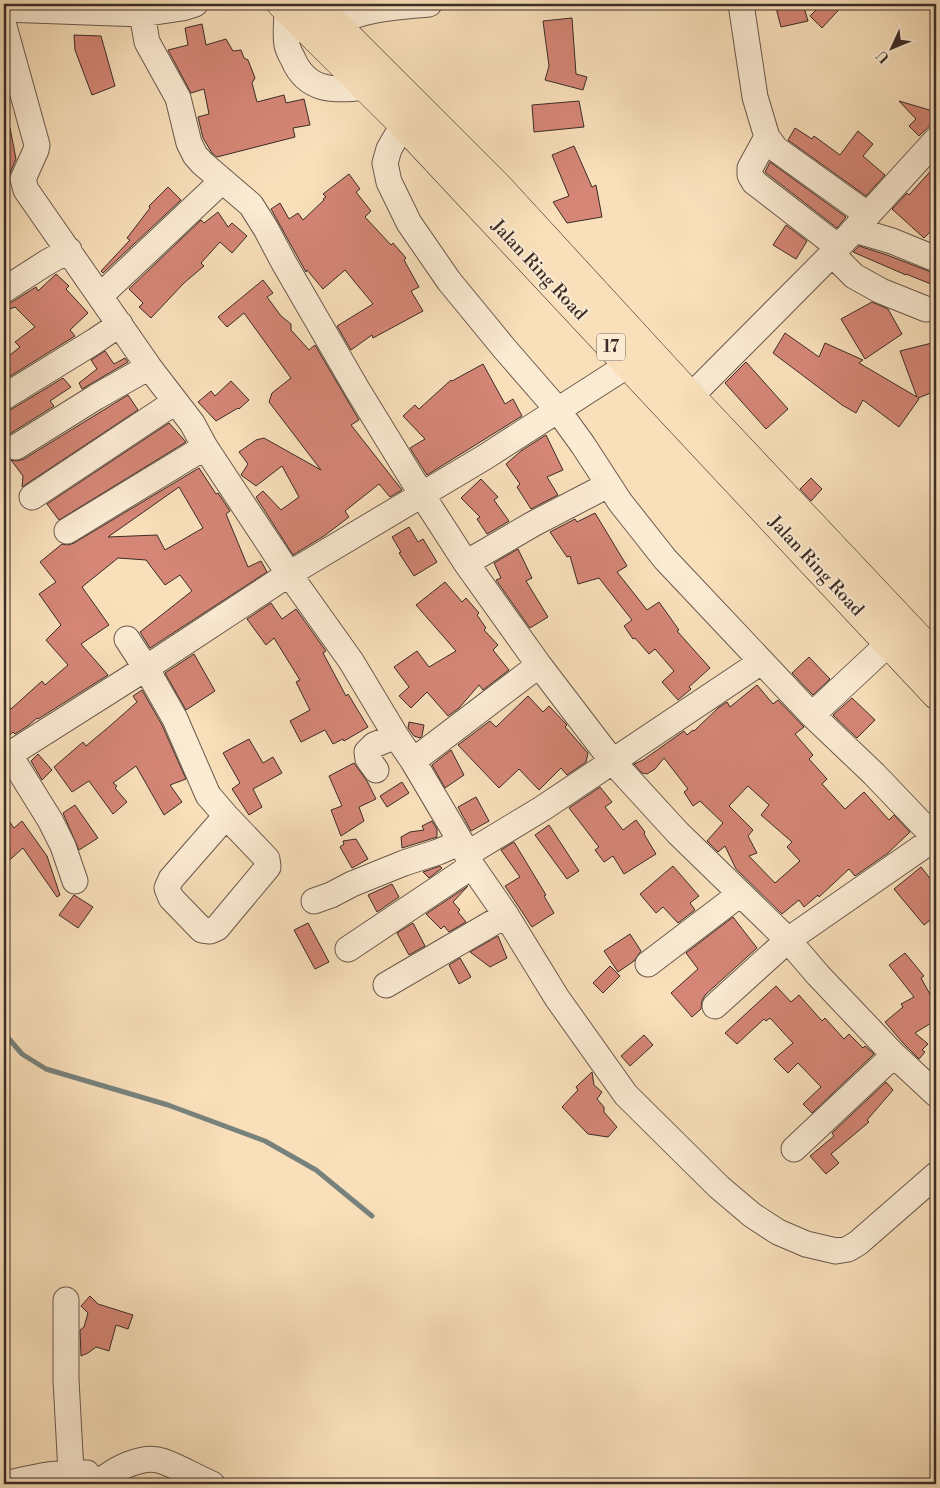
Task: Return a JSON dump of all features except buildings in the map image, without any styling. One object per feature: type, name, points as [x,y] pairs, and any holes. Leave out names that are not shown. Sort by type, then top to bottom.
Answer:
[{"type":"highway","name":"Jalan Ring Road","points":[[316,4],[498,186],[691,396],[936,656]]},
{"type":"highway","name":"Jalan Ring Road","points":[[284,7],[403,125],[618,370],[936,695]]},
{"type":"street","points":[[4,9],[142,14],[182,8],[195,4]]},
{"type":"street","points":[[336,24],[346,18],[388,8],[429,4]]},
{"type":"street","points":[[741,4],[755,97],[767,137],[848,236],[854,276],[881,291],[926,309]]},
{"type":"street","points":[[142,14],[147,42],[178,98],[189,143],[195,155],[251,205],[357,389],[422,495],[466,563],[539,665],[613,762],[678,833],[788,940],[818,976],[894,1055],[936,1094]]},
{"type":"street","points":[[4,26],[37,145],[23,179],[26,190],[149,367],[192,423],[205,447],[289,574],[351,661],[413,761],[467,854],[557,998],[626,1095],[719,1187],[752,1216],[778,1232],[806,1244],[836,1252],[858,1243],[936,1175]]},
{"type":"street","points":[[403,125],[389,150],[385,163],[389,182],[409,223],[449,281],[504,348],[565,404],[583,445],[608,485],[665,559],[812,715],[874,774],[936,839],[788,940],[715,1006]]},
{"type":"street","points":[[767,137],[750,168],[750,175],[754,182],[848,236],[892,242],[936,259]]},
{"type":"street","points":[[691,396],[848,236],[936,140]]},
{"type":"street","points":[[100,296],[222,181]]},
{"type":"street","points":[[4,290],[69,250]]},
{"type":"street","points":[[4,397],[120,324]]},
{"type":"street","points":[[16,447],[96,397],[149,367]]},
{"type":"street","points":[[75,880],[63,846],[50,820],[7,756],[289,574],[485,457],[618,370]]},
{"type":"street","points":[[32,497],[175,402]]},
{"type":"street","points":[[67,531],[205,447]]},
{"type":"street","points":[[466,563],[533,524],[608,485]]},
{"type":"street","points":[[127,639],[175,719],[208,795],[226,816]]},
{"type":"street","points":[[812,715],[888,644]]},
{"type":"street","points":[[348,949],[467,854],[543,808],[762,662]]},
{"type":"street","points":[[413,761],[539,665]]},
{"type":"street","points":[[376,770],[368,759],[367,752],[374,745],[396,736]]},
{"type":"street","points":[[314,901],[404,863],[438,852],[467,854]]},
{"type":"street","points":[[648,964],[740,894]]},
{"type":"street","points":[[386,985],[506,915]]},
{"type":"street","points":[[794,1149],[894,1055]]},
{"type":"street","points":[[66,1300],[66,1380],[71,1472]]},
{"type":"street","points":[[4,1484],[55,1473],[71,1472],[88,1473],[102,1483],[112,1472],[126,1464],[160,1460],[212,1484]]},
{"type":"waterway","points":[[4,1033],[22,1054],[46,1069],[168,1105],[265,1141],[316,1170],[372,1216]]}]
